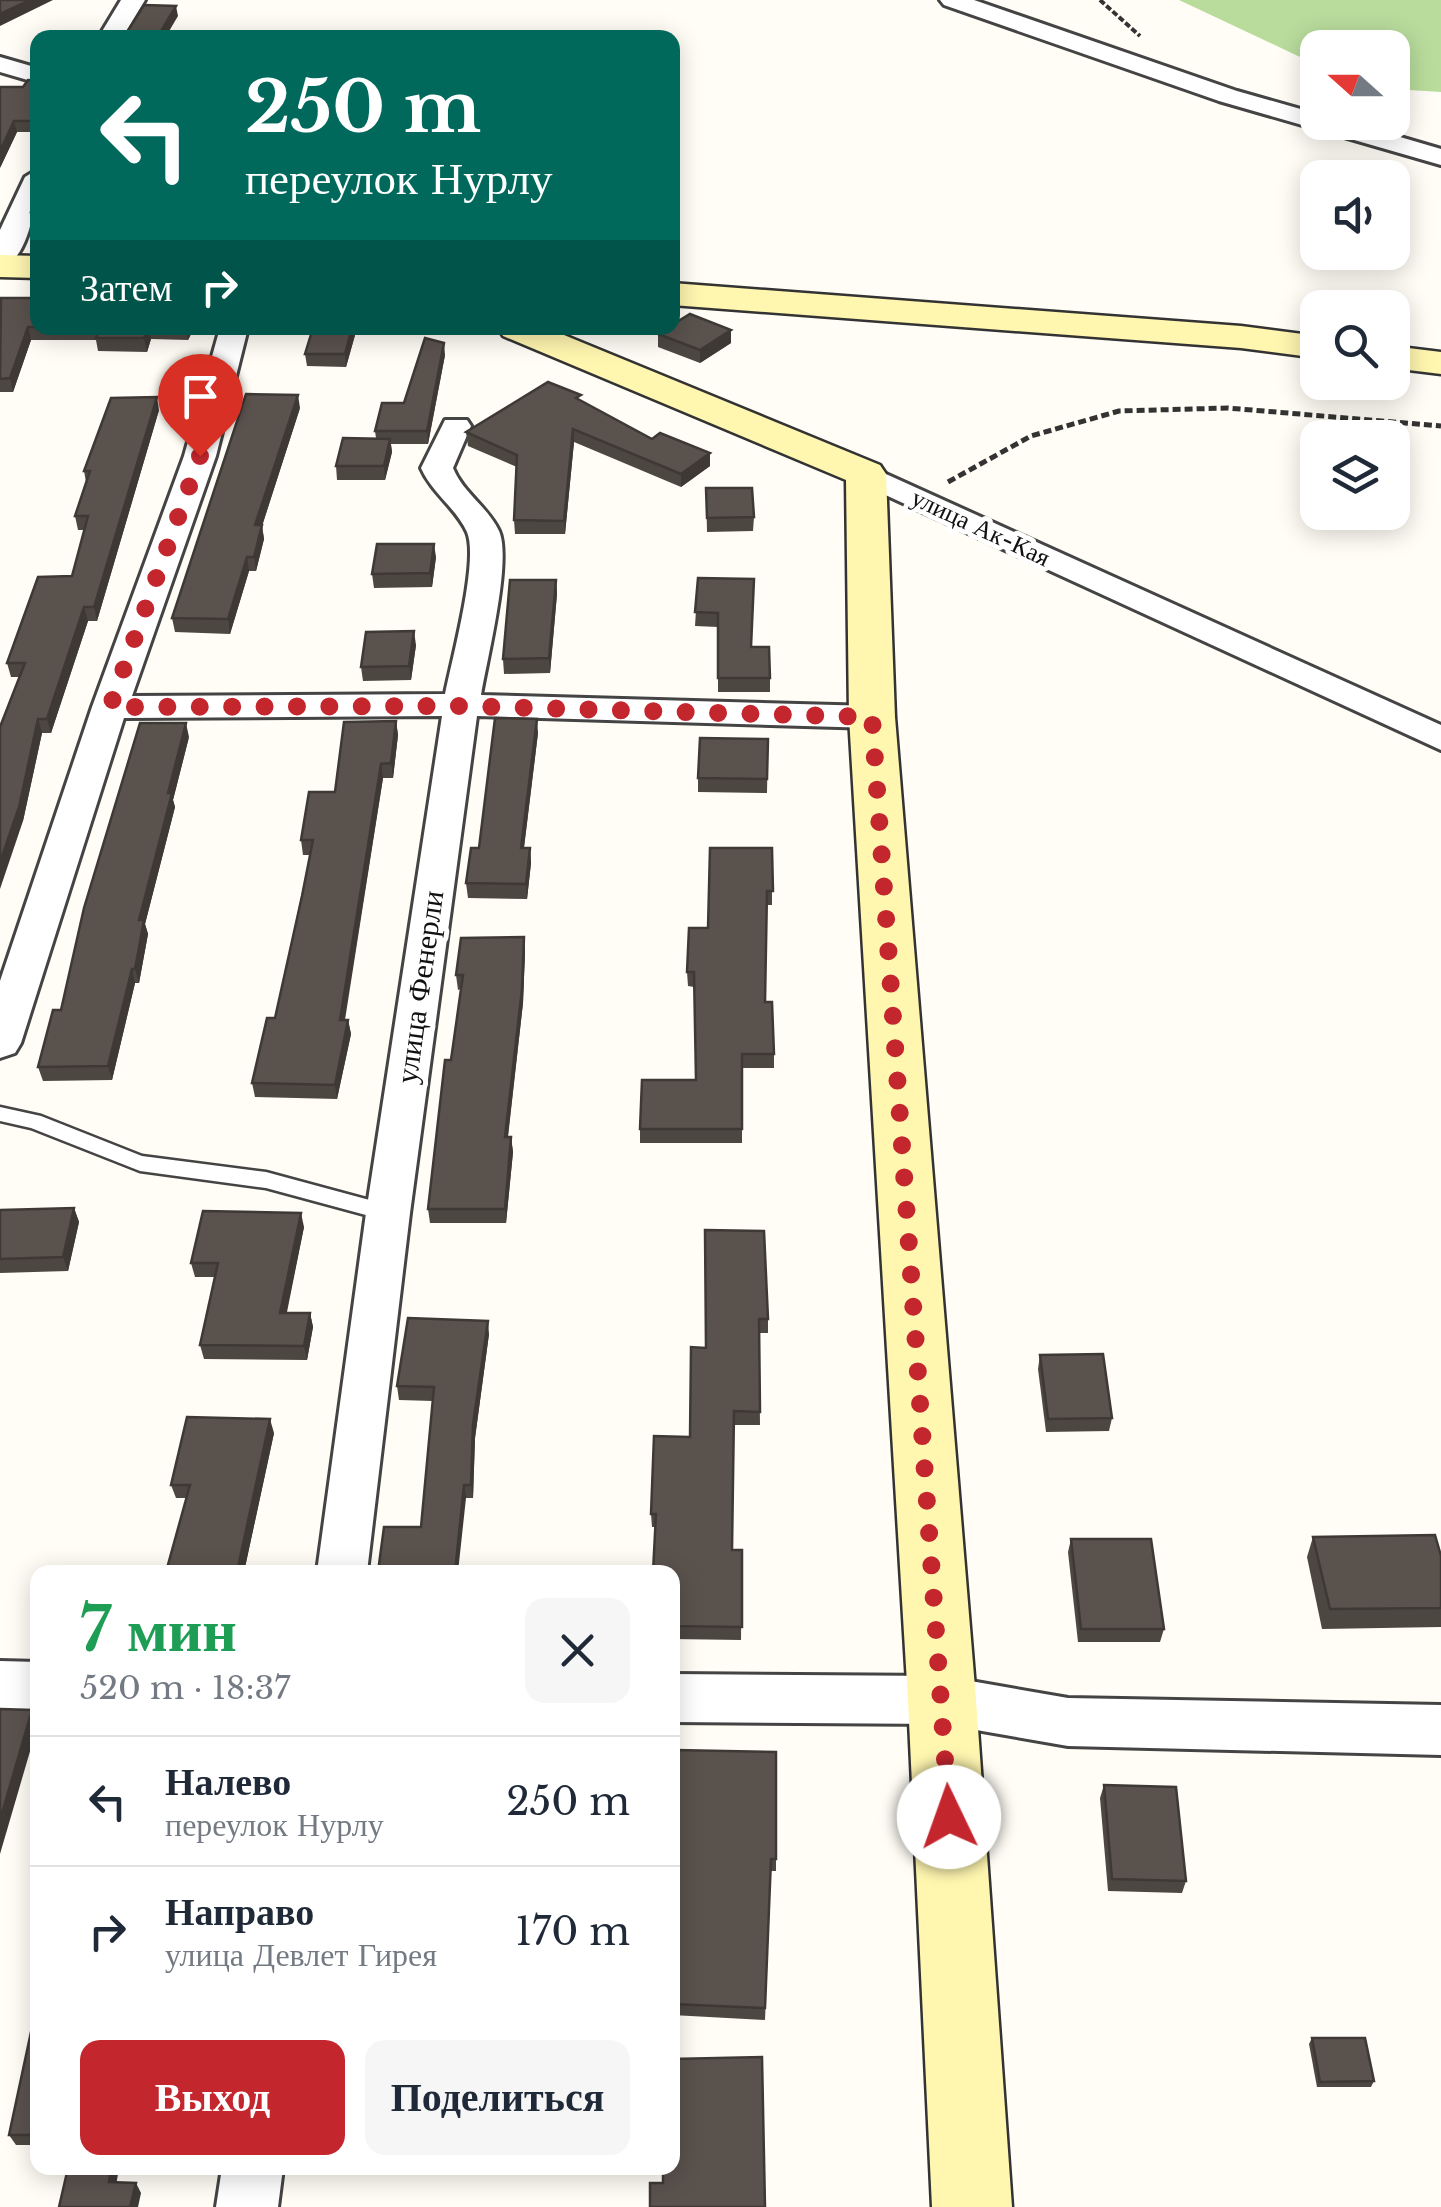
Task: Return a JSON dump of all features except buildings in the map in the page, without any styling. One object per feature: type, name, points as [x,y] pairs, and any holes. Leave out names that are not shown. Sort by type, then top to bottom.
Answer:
[{"type":"street","points":[[115,30],[133,0]]},
{"type":"street","points":[[952,0],[1228,96],[1300,117]]},
{"type":"street","points":[[0,64],[30,73]]},
{"type":"street","points":[[1382,140],[1441,157]]},
{"type":"street","points":[[30,195],[0,263],[30,265]]},
{"type":"street","points":[[680,295],[1300,345]]},
{"type":"street","points":[[0,1042],[110,707],[200,456],[232,335]]},
{"type":"street","name":"улица Ак-Кая","points":[[533,335],[866,474],[1441,739]]},
{"type":"street","points":[[1410,359],[1441,363]]},
{"type":"street","name":"улица Фенерли","points":[[343,1565],[388,1213],[461,706],[489,550],[485,527],[466,505],[443,488],[437,468],[456,426]]},
{"type":"street","points":[[866,474],[872,717],[942,1700],[972,2207]]},
{"type":"street","points":[[110,707],[461,706],[872,717]]},
{"type":"street","points":[[0,1685],[30,1686]]},
{"type":"street","points":[[680,1698],[942,1700],[1068,1722],[1441,1730]]},
{"type":"street","points":[[247,2207],[252,2175]]},
{"type":"lane","points":[[0,1114],[34,1121],[140,1163],[266,1180],[388,1213]]},
{"type":"path","points":[[918,498],[1031,436],[1119,410],[1228,408],[1441,426]]},
{"type":"green space","points":[[1179,0],[1441,0],[1441,92],[1410,90],[1410,30],[1300,30],[1300,57]]},
{"type":"route","points":[[200,456],[110,707],[461,706],[872,717],[949,1817]]}]
